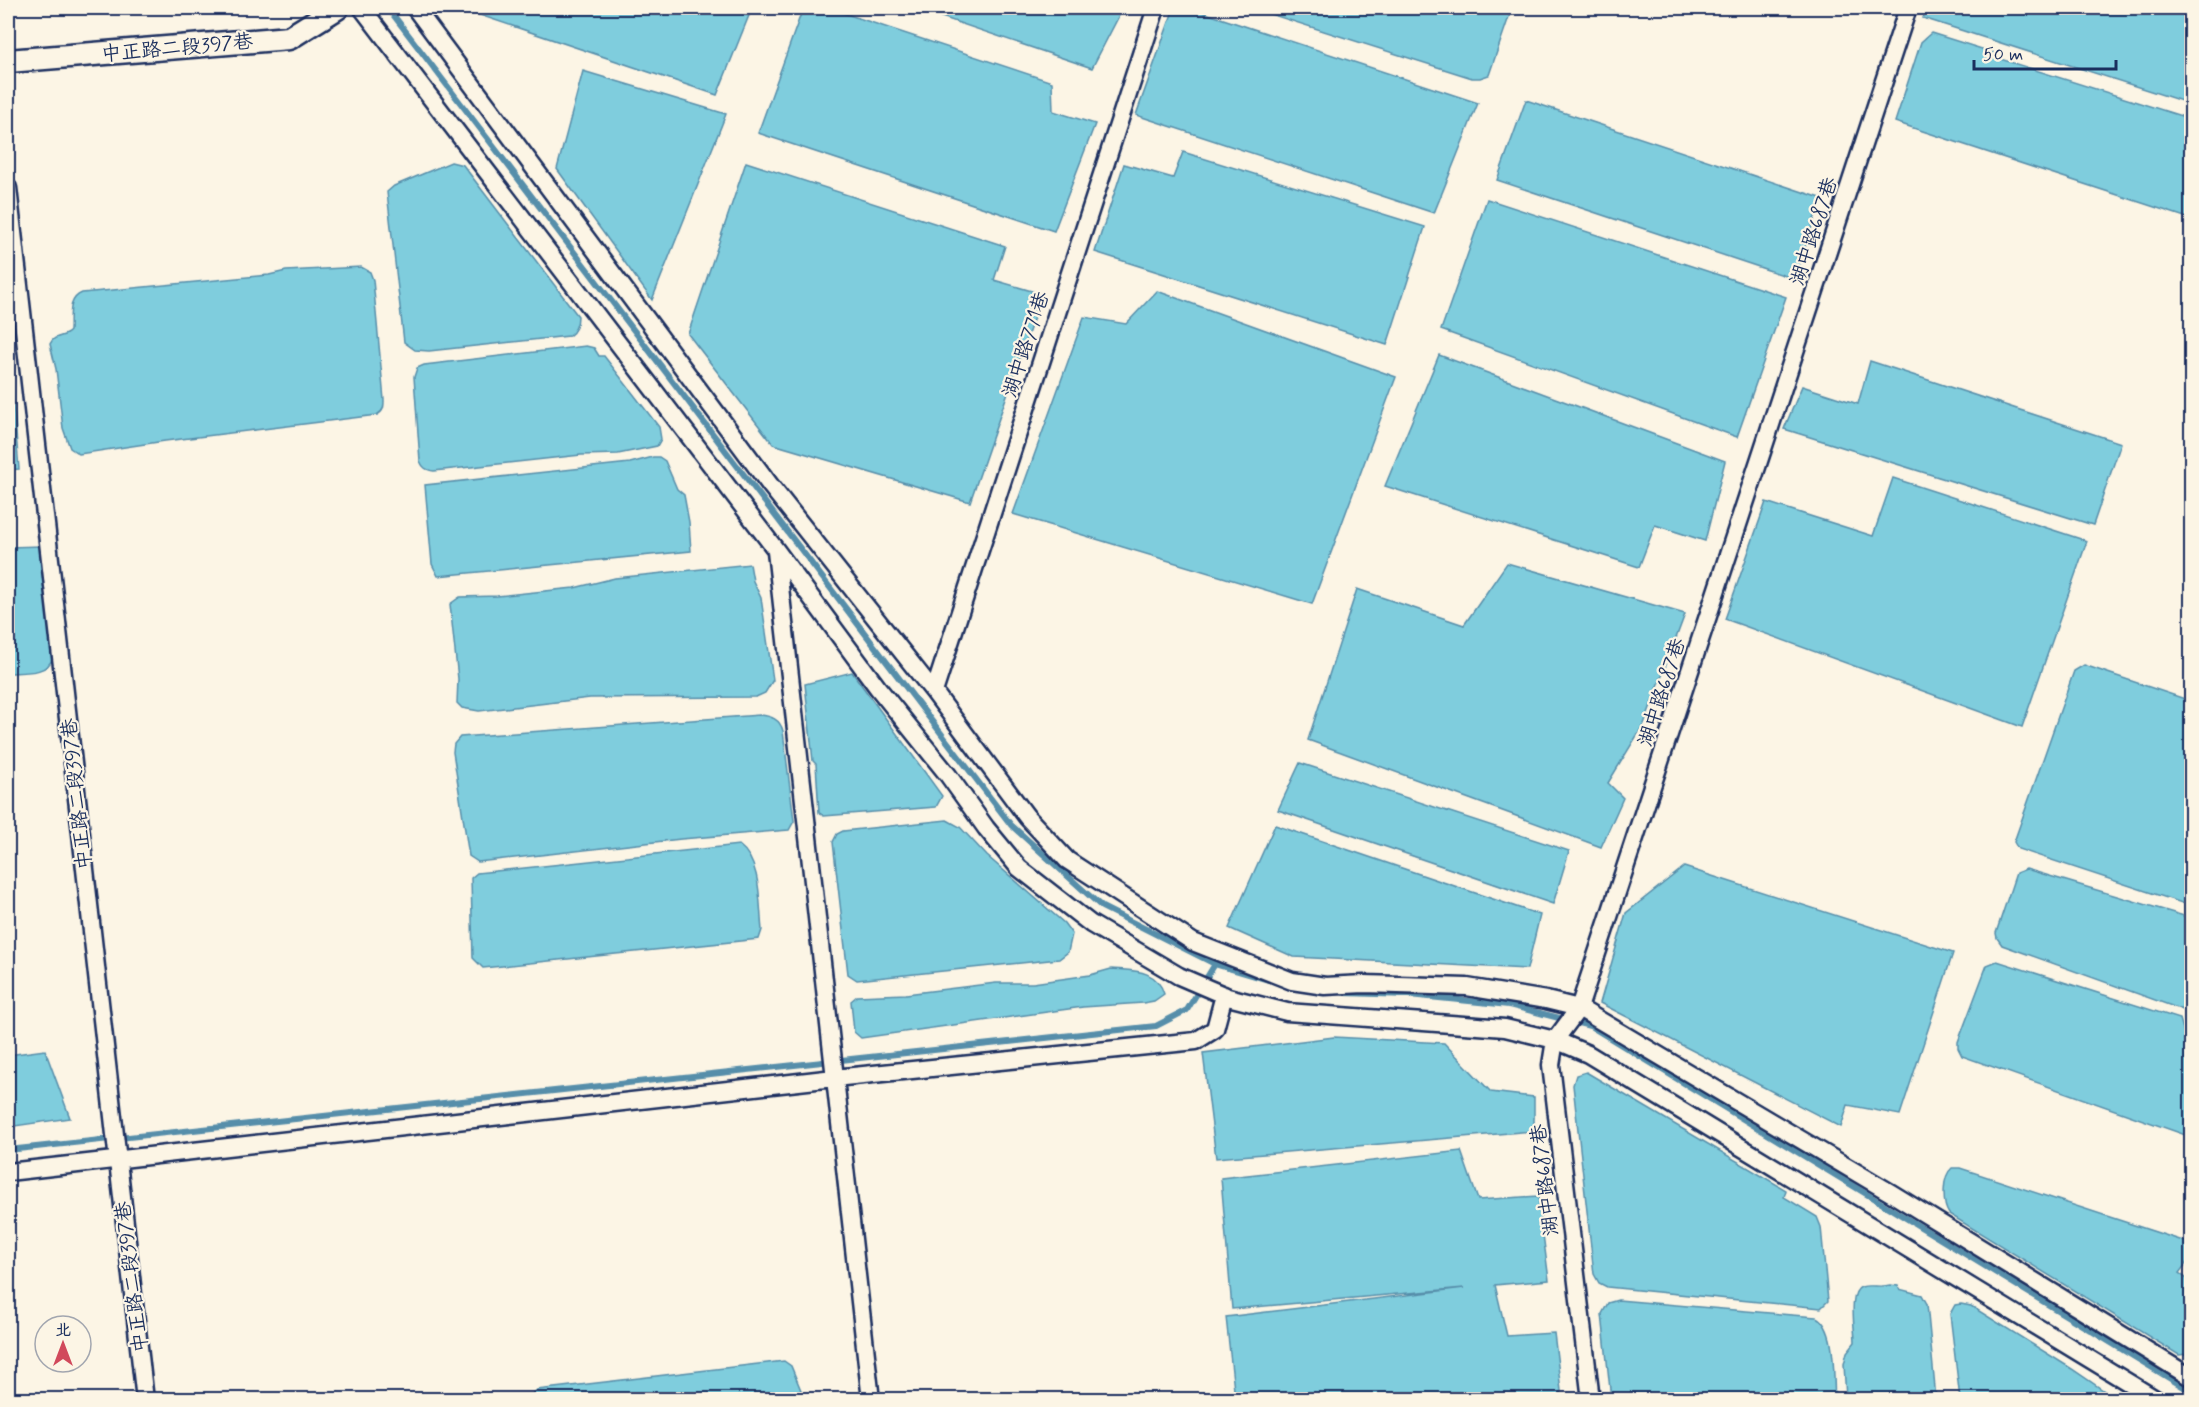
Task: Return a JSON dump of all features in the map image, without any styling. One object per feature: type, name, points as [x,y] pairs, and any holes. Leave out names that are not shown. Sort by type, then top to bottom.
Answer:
[{"type":"street","name":"中正路二段397巷","points":[[8,61],[289,38],[337,8]]},
{"type":"street","points":[[362,8],[776,550],[878,688],[948,775],[986,828],[1019,868],[1091,924],[1179,976],[1224,994],[1287,1012],[1505,1028],[1555,1040],[1588,1054],[2157,1400]]},
{"type":"street","points":[[415,8],[770,485],[934,692],[1027,817],[1067,860],[1193,942],[1292,981],[1325,986],[1364,984],[1467,987],[1579,1008],[1892,1193],[2192,1378]]},
{"type":"street","name":"湖中路771巷","points":[[934,692],[1156,8]]},
{"type":"street","name":"湖中路687巷","points":[[1591,1400],[1551,1065],[1555,1040],[1579,1008],[1908,8]]},
{"type":"street","name":"中正路二段397巷","points":[[8,188],[145,1400]]},
{"type":"street","points":[[776,550],[871,1400]]},
{"type":"street","points":[[8,1172],[834,1078],[1196,1041],[1215,1029],[1224,994]]},
{"type":"water","points":[[459,8],[752,8],[717,95]]},
{"type":"water","points":[[803,8],[828,8],[1052,82],[1053,111],[1095,124],[1054,231],[758,133]]},
{"type":"water","points":[[915,8],[1123,8],[1092,68]]},
{"type":"water","points":[[1174,8],[1190,8],[1478,103],[1434,213],[1136,115]]},
{"type":"water","points":[[1251,8],[1512,8],[1489,75],[1472,78]]},
{"type":"water","points":[[1927,8],[2191,8],[2191,104],[1923,18]]},
{"type":"water","points":[[1931,33],[1995,53],[1997,58],[2191,119],[2191,219],[1895,122],[1921,42]]},
{"type":"water","points":[[583,71],[726,114],[652,300],[557,169]]},
{"type":"water","points":[[1526,100],[1821,198],[1795,279],[1497,180]]},
{"type":"water","points":[[1183,152],[1425,227],[1387,345],[1095,252],[1124,164],[1173,178]]},
{"type":"water","points":[[451,162],[463,165],[578,316],[576,327],[569,336],[429,351],[415,350],[404,342],[387,192],[394,186]]},
{"type":"water","points":[[746,162],[1005,246],[994,280],[1042,294],[970,502],[773,444],[688,334]]},
{"type":"water","points":[[1487,199],[1786,297],[1737,437],[1441,330]]},
{"type":"water","points":[[361,267],[370,272],[373,280],[384,400],[383,409],[377,415],[79,454],[70,448],[63,428],[56,369],[50,344],[54,339],[70,331],[72,304],[77,296],[82,293],[269,275],[286,271]]},
{"type":"water","points":[[1157,291],[1396,377],[1312,604],[1013,514],[1084,317],[1126,324]]},
{"type":"water","points":[[8,336],[19,469],[8,470]]},
{"type":"water","points":[[586,346],[594,348],[599,356],[604,356],[659,427],[661,439],[657,446],[618,454],[581,455],[434,471],[422,465],[414,377],[417,368],[424,365]]},
{"type":"water","points":[[1439,355],[1725,461],[1705,541],[1655,525],[1639,567],[1385,486]]},
{"type":"water","points":[[1870,361],[2121,443],[2093,525],[1784,429],[1802,386],[1858,404]]},
{"type":"water","points":[[659,457],[665,461],[677,489],[684,495],[691,551],[438,576],[432,564],[425,485],[630,463]]},
{"type":"water","points":[[1893,478],[2087,541],[2022,727],[1725,619],[1766,502],[1873,536]]},
{"type":"water","points":[[42,546],[53,657],[50,663],[41,670],[8,673],[8,547]]},
{"type":"water","points":[[1507,563],[1685,614],[1644,724],[1608,783],[1623,798],[1601,847],[1308,740],[1357,589],[1464,625]]},
{"type":"water","points":[[750,564],[753,581],[761,598],[773,680],[765,693],[756,697],[590,698],[479,711],[462,708],[457,703],[458,679],[450,604],[460,597],[497,596],[574,588],[615,578]]},
{"type":"water","points":[[2084,665],[2191,701],[2191,906],[2018,849],[2014,842],[2074,671]]},
{"type":"water","points":[[852,672],[942,796],[936,807],[824,816],[819,813],[816,764],[813,761],[805,684]]},
{"type":"water","points":[[760,715],[774,719],[783,731],[794,821],[789,830],[681,839],[478,862],[469,856],[453,752],[454,744],[460,737]]},
{"type":"water","points":[[1300,763],[1569,851],[1553,904],[1278,810]]},
{"type":"water","points":[[947,820],[960,827],[987,856],[1064,923],[1072,934],[1068,952],[1059,959],[857,980],[848,974],[833,842],[837,834],[843,831]]},
{"type":"water","points":[[1275,825],[1540,915],[1527,969],[1294,957],[1229,928]]},
{"type":"water","points":[[739,845],[746,852],[756,873],[762,930],[759,939],[483,968],[473,958],[471,878],[477,873]]},
{"type":"water","points":[[1684,867],[1953,953],[1900,1115],[1848,1105],[1841,1127],[1600,1003],[1626,913]]},
{"type":"water","points":[[2026,869],[2191,918],[2191,1013],[2002,945],[1996,933],[2016,873]]},
{"type":"water","points":[[1997,961],[2180,1019],[2189,1050],[2188,1066],[2191,1071],[2191,1137],[1962,1056],[1958,1042],[1987,965]]},
{"type":"water","points":[[1111,969],[1144,973],[1156,980],[1164,994],[1154,1001],[1143,1003],[1083,1007],[861,1038],[854,1032],[851,1001],[857,996],[906,994],[996,983],[1033,983],[1090,975]]},
{"type":"water","points":[[1334,1037],[1444,1043],[1491,1092],[1534,1097],[1534,1131],[1216,1158],[1203,1053]]},
{"type":"water","points":[[45,1050],[70,1118],[8,1127],[8,1055]]},
{"type":"water","points":[[1586,1072],[1786,1190],[1784,1197],[1817,1217],[1821,1227],[1828,1301],[1821,1308],[1607,1287],[1599,1283],[1594,1274],[1573,1085],[1576,1075]]},
{"type":"water","points":[[1461,1151],[1478,1200],[1538,1196],[1549,1280],[1495,1285],[1507,1336],[1554,1333],[1562,1399],[1235,1399],[1226,1317],[1464,1288],[1232,1309],[1221,1178]]},
{"type":"water","points":[[1952,1168],[1960,1168],[2186,1242],[2190,1246],[2189,1260],[2179,1273],[2190,1281],[2191,1279],[2191,1350],[2187,1354],[2179,1355],[1949,1214],[1945,1204],[1944,1190],[1946,1177]]},
{"type":"water","points":[[1890,1285],[1922,1295],[1927,1304],[1936,1399],[1846,1399],[1844,1364],[1847,1352],[1855,1342],[1853,1303],[1857,1290],[1861,1287]]},
{"type":"water","points":[[1618,1300],[1816,1317],[1828,1331],[1831,1342],[1835,1399],[1611,1399],[1602,1314],[1608,1303]]},
{"type":"water","points":[[1955,1305],[1971,1306],[2116,1399],[1960,1399],[1950,1314]]},
{"type":"water","points":[[784,1361],[791,1366],[803,1395],[838,1399],[527,1399],[537,1390]]},
{"type":"waterway","points":[[388,8],[1011,825],[1102,907],[1215,964],[1269,980]]},
{"type":"waterway","points":[[8,1150],[1156,1026],[1187,1010],[1215,964]]},
{"type":"waterway","points":[[1344,993],[1409,995],[1509,1005],[1590,1026],[2192,1392]]}]
